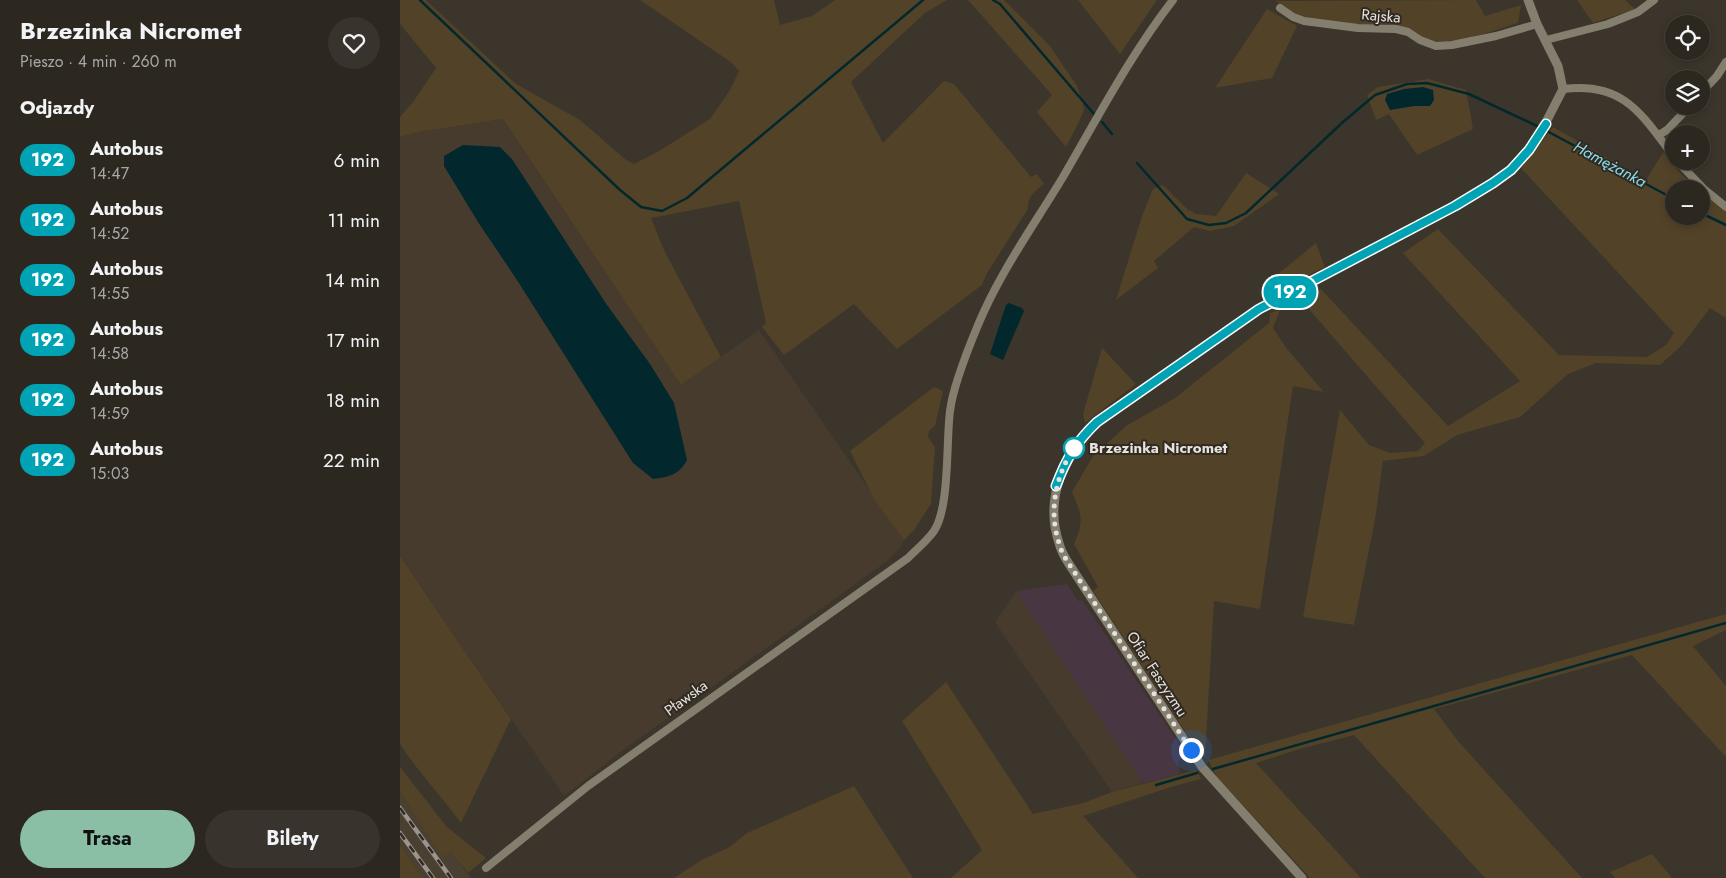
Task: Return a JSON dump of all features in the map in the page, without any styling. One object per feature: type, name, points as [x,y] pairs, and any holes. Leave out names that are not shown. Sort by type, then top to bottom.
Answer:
[{"type":"street","name":"Pławska","points":[[486,868],[588,786],[908,558],[930,536],[940,518],[945,488],[950,410],[978,324],[997,284],[1110,97],[1173,0]]},
{"type":"street","points":[[1528,0],[1537,24],[1558,66],[1563,89],[1589,88],[1616,96],[1634,107],[1665,144]]},
{"type":"street","points":[[1546,40],[1608,24],[1638,12],[1654,0]]},
{"type":"street","name":"Rajska","points":[[1280,8],[1304,21],[1358,28],[1396,29],[1408,32],[1420,40],[1436,46],[1452,45],[1496,36],[1537,24]]},
{"type":"street","points":[[1710,82],[1726,62]]},
{"type":"street","name":"Ofiar Faszyzmu","points":[[1302,878],[1202,767],[1069,564],[1059,544],[1054,523],[1056,486],[1069,454],[1084,434],[1097,422],[1259,309],[1455,206],[1511,170],[1546,124],[1563,89]]},
{"type":"street","points":[[1659,135],[1667,130],[1681,115]]},
{"type":"street","points":[[1686,170],[1704,189],[1726,207]]},
{"type":"shaded area","points":[[400,0],[426,0],[516,84],[580,120],[625,159],[634,164],[659,151],[710,119],[730,90],[739,71],[732,63],[640,0],[774,0],[780,25],[812,16],[835,0],[947,0],[925,13],[851,82],[883,143],[944,81],[954,84],[1031,177],[1037,174],[1044,184],[1030,198],[1028,209],[987,273],[982,285],[897,349],[854,304],[784,355],[762,327],[766,323],[739,201],[651,218],[664,250],[721,357],[681,385],[503,119],[419,132],[400,137],[400,117],[413,102],[436,68],[400,24]]},
{"type":"shaded area","points":[[968,0],[1004,0],[1050,46],[1077,86],[1084,110],[1066,147],[1037,112],[1052,95]]},
{"type":"shaded area","points":[[1078,0],[1157,0],[1120,54]]},
{"type":"shaded area","points":[[1476,0],[1485,16],[1521,5],[1518,23],[1468,39],[1439,42],[1420,37],[1405,28],[1387,24],[1345,24],[1306,18],[1294,14],[1276,1]]},
{"type":"shaded area","points":[[1577,0],[1625,0],[1635,9],[1593,23]]},
{"type":"shaded area","points":[[1267,9],[1297,26],[1272,78],[1215,88]]},
{"type":"shaded area","points":[[1428,79],[1466,90],[1473,129],[1417,155],[1389,114],[1376,120],[1367,95],[1378,87]]},
{"type":"shaded area","points":[[503,119],[681,385],[759,330],[904,540],[900,548],[886,562],[630,745],[564,796],[400,556],[400,137],[419,132]]},
{"type":"shaded area","points":[[1553,127],[1646,180],[1663,152],[1665,154],[1665,170],[1678,170],[1688,180],[1665,180],[1665,225],[1710,225],[1710,198],[1726,211],[1726,318],[1710,308],[1682,345],[1660,365],[1596,363],[1568,374],[1520,417],[1457,435],[1424,456],[1383,461],[1375,520],[1354,625],[1303,617],[1340,410],[1369,445],[1390,453],[1418,451],[1425,443],[1301,300],[1321,289],[1448,426],[1520,381],[1403,253],[1438,229],[1559,355],[1647,357],[1666,345],[1674,333],[1521,168]]},
{"type":"shaded area","points":[[1246,173],[1279,194],[1234,226],[1210,231],[1194,227],[1154,261],[1158,268],[1116,300],[1142,216],[1153,189],[1163,185],[1187,209],[1196,214],[1216,216]]},
{"type":"shaded area","points":[[1316,243],[1325,267],[1271,294],[1268,278],[1273,278]]},
{"type":"shaded area","points":[[1280,310],[1273,328],[1287,349],[1324,392],[1293,386],[1260,609],[1214,601],[1205,757],[1200,754],[1093,591],[1098,587],[1074,544],[1081,518],[1072,492],[1093,456],[1126,426],[1175,398],[1269,323],[1270,313]]},
{"type":"shaded area","points":[[1102,348],[1136,384],[1085,423],[1083,414]]},
{"type":"shaded area","points":[[934,387],[943,391],[935,426],[929,431],[928,437],[935,447],[931,504],[914,530],[904,540],[874,499],[850,451]]},
{"type":"shaded area","points":[[400,556],[511,719],[461,823],[400,744]]},
{"type":"shaded area","points":[[1067,584],[1078,601],[1082,600],[1186,754],[1178,762],[1180,774],[1143,783],[1016,591]]},
{"type":"shaded area","points":[[1016,591],[1143,783],[1112,792],[995,622]]},
{"type":"shaded area","points":[[1726,614],[1726,630],[1693,646],[1726,686],[1726,757],[1632,655],[1434,709],[1458,741],[1582,878],[1485,878],[1354,735],[1296,750],[1256,763],[1361,878],[1310,878],[1217,777],[1208,760]]},
{"type":"shaded area","points":[[946,682],[1033,814],[1083,803],[1112,792],[1196,770],[1201,779],[1083,816],[1138,878],[951,878],[982,850],[902,721]]},
{"type":"shaded area","points":[[400,767],[447,827],[486,858],[468,873],[451,852],[443,858],[400,792]]},
{"type":"shaded area","points":[[854,786],[913,878],[674,878],[703,859],[728,848],[747,833]]},
{"type":"shaded area","points":[[400,792],[443,857],[451,852],[471,878],[423,878],[400,844]]},
{"type":"shaded area","points":[[400,844],[423,878],[400,878]]},
{"type":"shaded area","points":[[1652,854],[1672,878],[1615,878],[1610,872]]},
{"type":"water","points":[[1423,87],[1433,90],[1434,100],[1430,106],[1414,106],[1390,110],[1385,100],[1387,94],[1404,89]]},
{"type":"water","points":[[463,145],[500,147],[512,159],[607,305],[650,364],[674,403],[687,460],[677,472],[669,476],[653,479],[633,463],[444,166],[444,156]]},
{"type":"water","points":[[1009,303],[1022,308],[1024,311],[1003,360],[990,354],[1006,305]]},
{"type":"waterway","points":[[420,0],[620,190],[641,207],[662,211],[687,198],[923,0]]},
{"type":"waterway","points":[[993,0],[1000,4],[1094,114]]},
{"type":"waterway","points":[[1137,163],[1187,219],[1209,225],[1226,223],[1246,213],[1343,122],[1375,95],[1407,84],[1427,83],[1469,94],[1537,126]]},
{"type":"waterway","points":[[1102,122],[1112,134]]},
{"type":"waterway","name":"Hamężanka","points":[[1545,130],[1665,194]]},
{"type":"waterway","name":"Hamężanka","points":[[1710,217],[1726,225]]},
{"type":"waterway","points":[[1213,769],[1726,623]]},
{"type":"waterway","points":[[1156,785],[1197,773]]},
{"type":"railway","points":[[400,808],[451,878]]},
{"type":"railway","points":[[400,833],[433,878]]},
{"type":"bus line","name":"192","points":[[1056,486],[1069,454],[1084,434],[1097,422],[1259,309],[1455,206],[1493,183],[1511,170],[1529,150],[1546,124]]},
{"type":"place","name":"Brzezinka Nicromet","points":[[1074,448]]},
{"type":"route","points":[[1074,448],[1077,444],[1069,454],[1056,486],[1054,523],[1059,544],[1069,564],[1191,750]]}]
